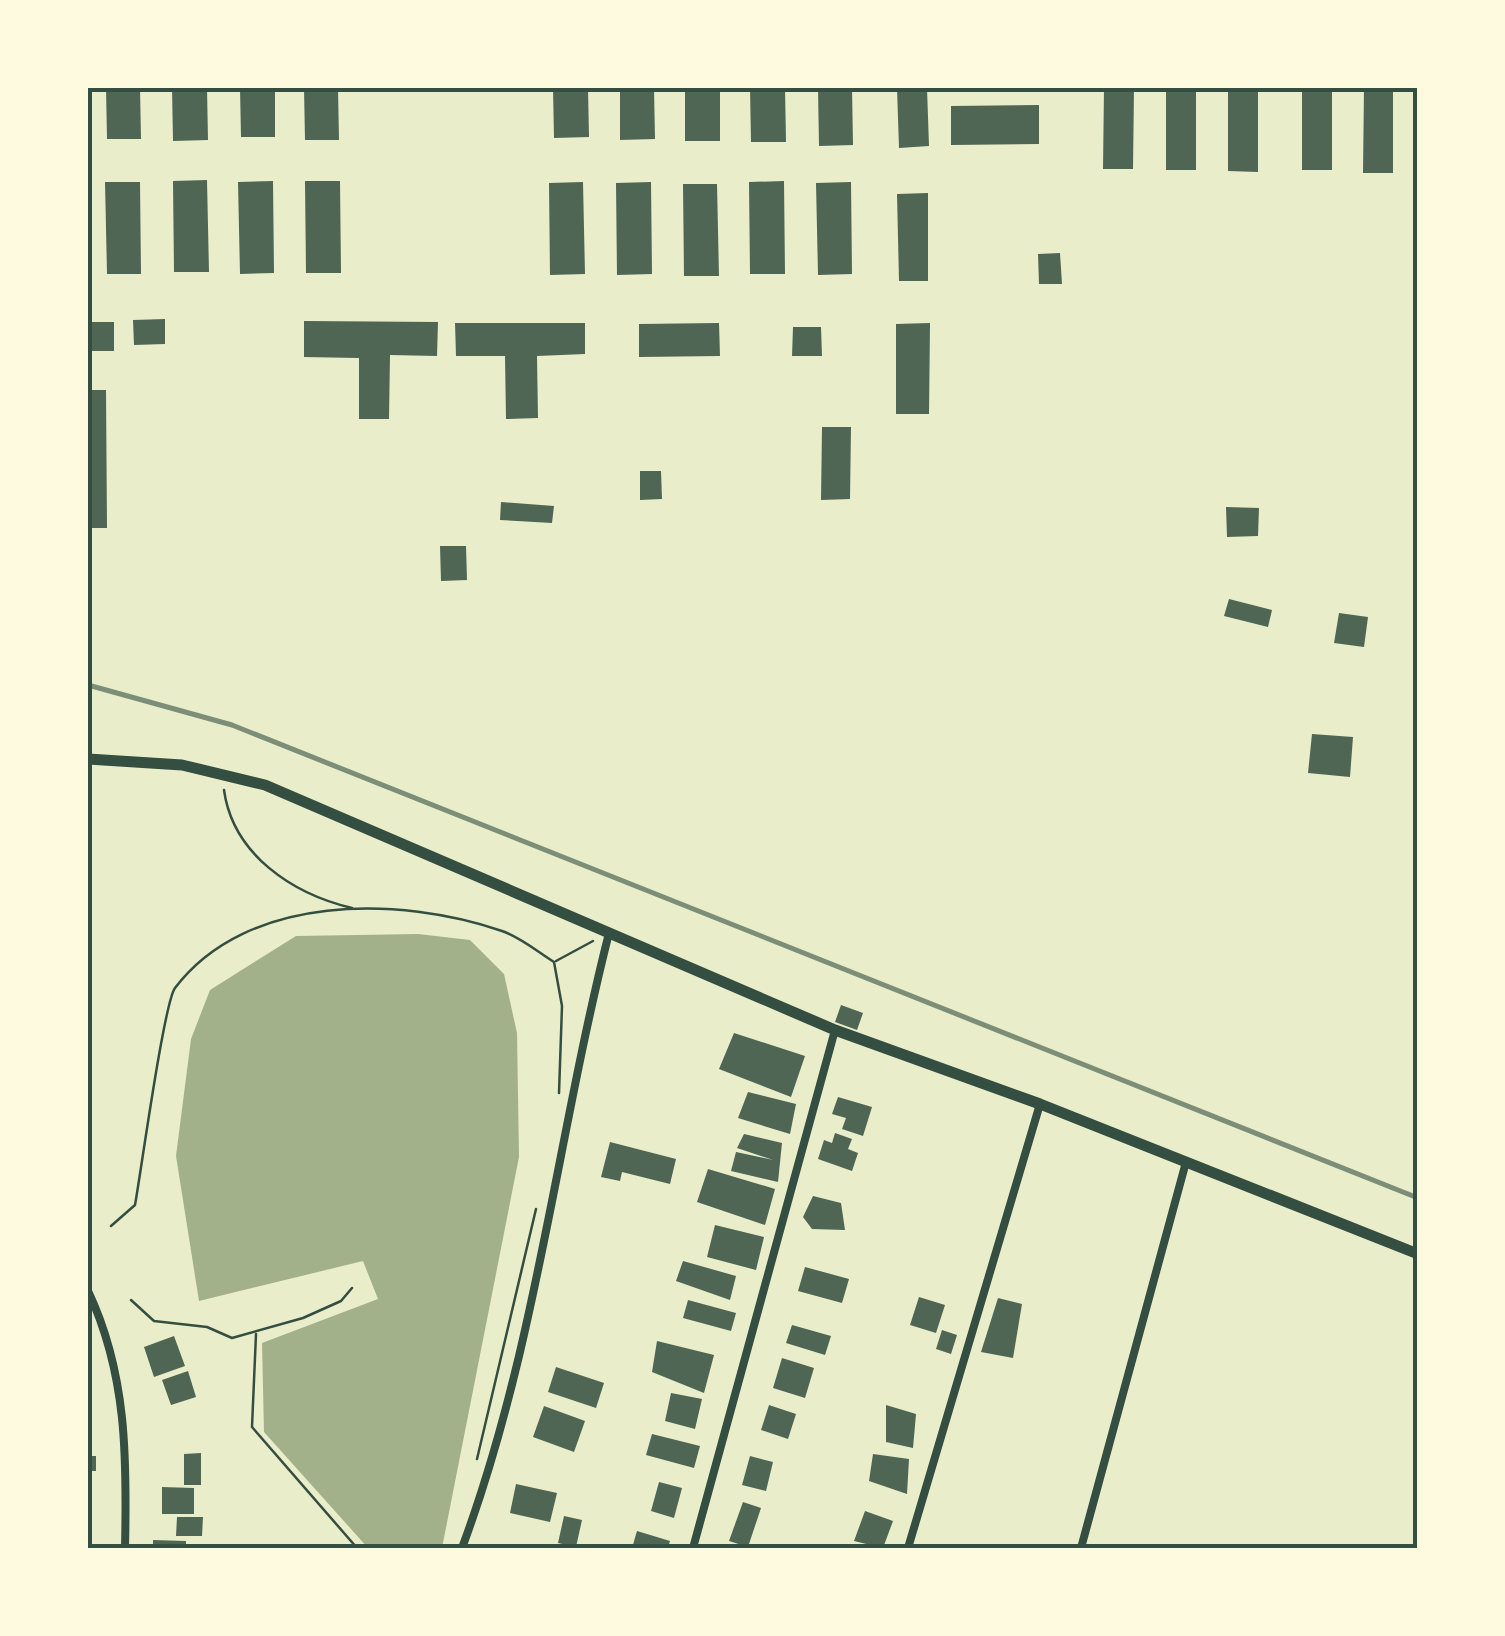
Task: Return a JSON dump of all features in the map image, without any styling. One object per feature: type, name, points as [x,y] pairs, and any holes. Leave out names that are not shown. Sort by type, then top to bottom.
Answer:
[{"type":"main road","points":[[88,758],[137,760],[222,774],[325,809],[835,1030],[1040,1104],[1418,1254]]},
{"type":"street","points":[[462,1548],[496,1455],[544,1256],[586,1020],[608,933]]},
{"type":"street","points":[[693,1548],[835,1030]]},
{"type":"street","points":[[908,1548],[1040,1104]]},
{"type":"street","points":[[1081,1548],[1186,1162]]},
{"type":"street","points":[[88,1290],[102,1321],[119,1381],[125,1430],[124,1548]]},
{"type":"path","points":[[222,774],[228,815],[280,879],[313,898],[354,909]]},
{"type":"path","points":[[111,1226],[135,1205],[173,990],[214,952],[274,920],[354,909],[414,912],[504,931],[554,962],[562,1006],[563,1075],[557,1109]]},
{"type":"path","points":[[554,962],[608,933]]},
{"type":"path","points":[[473,1474],[538,1203]]},
{"type":"path","points":[[131,1300],[154,1321],[207,1326],[232,1338],[256,1334],[341,1301],[352,1288]]},
{"type":"path","points":[[256,1334],[252,1427],[357,1548]]},
{"type":"shaded area","points":[[418,934],[470,940],[504,974],[517,1033],[519,1157],[442,1548],[368,1548],[264,1432],[262,1343],[378,1299],[363,1261],[199,1301],[176,1156],[191,1039],[210,990],[296,936]]},
{"type":"building","points":[[106,88],[140,88],[141,139],[107,139]]},
{"type":"building","points":[[172,88],[207,88],[208,140],[173,141]]},
{"type":"building","points":[[240,88],[275,88],[275,137],[241,137]]},
{"type":"building","points":[[304,88],[338,88],[339,140],[305,140]]},
{"type":"building","points":[[553,88],[588,88],[589,137],[554,138]]},
{"type":"building","points":[[620,88],[654,88],[655,139],[620,140]]},
{"type":"building","points":[[685,88],[720,88],[720,141],[685,141]]},
{"type":"building","points":[[750,88],[785,88],[786,142],[751,142]]},
{"type":"building","points":[[818,88],[852,88],[853,145],[819,146]]},
{"type":"building","points":[[897,88],[927,88],[929,146],[899,148]]},
{"type":"building","points":[[1104,88],[1134,88],[1133,169],[1103,169]]},
{"type":"building","points":[[1166,88],[1196,88],[1196,170],[1166,170]]},
{"type":"building","points":[[1228,88],[1258,88],[1258,172],[1228,171]]},
{"type":"building","points":[[1302,88],[1332,88],[1332,170],[1302,170]]},
{"type":"building","points":[[1364,88],[1393,88],[1393,173],[1363,173]]},
{"type":"building","points":[[1039,105],[1039,144],[951,145],[951,106]]},
{"type":"building","points":[[207,180],[209,272],[174,272],[173,181]]},
{"type":"building","points":[[273,181],[274,273],[240,274],[238,182]]},
{"type":"building","points":[[305,181],[340,181],[341,273],[306,273]]},
{"type":"building","points":[[784,181],[785,274],[750,274],[749,182]]},
{"type":"building","points":[[105,182],[140,182],[141,274],[107,274]]},
{"type":"building","points":[[583,182],[585,274],[550,275],[549,183]]},
{"type":"building","points":[[651,182],[652,274],[617,275],[616,183]]},
{"type":"building","points":[[851,182],[852,274],[818,275],[816,183]]},
{"type":"building","points":[[683,184],[717,184],[719,276],[684,276]]},
{"type":"building","points":[[928,193],[928,281],[899,281],[897,194]]},
{"type":"building","points":[[1060,253],[1062,284],[1039,284],[1038,254]]},
{"type":"building","points":[[165,319],[165,344],[134,345],[133,320]]},
{"type":"building","points":[[304,321],[438,322],[437,356],[390,355],[389,419],[359,419],[359,358],[304,357]]},
{"type":"building","points":[[88,322],[114,322],[114,351],[88,351]]},
{"type":"building","points":[[455,323],[585,323],[585,354],[537,356],[538,418],[506,419],[505,356],[456,356]]},
{"type":"building","points":[[719,323],[720,356],[639,357],[639,324]]},
{"type":"building","points":[[930,323],[929,414],[896,414],[896,324]]},
{"type":"building","points":[[793,327],[821,327],[822,356],[792,356]]},
{"type":"building","points":[[88,390],[106,390],[107,528],[88,528]]},
{"type":"building","points":[[822,427],[851,427],[850,499],[821,500]]},
{"type":"building","points":[[640,471],[661,471],[662,499],[640,500]]},
{"type":"building","points":[[501,502],[554,506],[552,523],[500,520]]},
{"type":"building","points":[[1226,507],[1259,508],[1258,536],[1227,537]]},
{"type":"building","points":[[440,546],[466,546],[467,580],[441,581]]},
{"type":"building","points":[[1229,599],[1272,610],[1268,627],[1224,616]]},
{"type":"building","points":[[1339,613],[1368,617],[1364,647],[1334,643]]},
{"type":"building","points":[[1312,734],[1353,737],[1350,777],[1308,773]]},
{"type":"building","points":[[841,1005],[863,1013],[857,1030],[835,1022]]},
{"type":"building","points":[[734,1033],[805,1056],[791,1097],[719,1069]]},
{"type":"building","points":[[748,1092],[796,1104],[790,1134],[738,1118]]},
{"type":"building","points":[[838,1097],[872,1107],[863,1136],[842,1129],[846,1118],[832,1114]]},
{"type":"building","points":[[835,1133],[852,1139],[848,1149],[858,1153],[852,1171],[818,1159],[824,1140],[832,1143]]},
{"type":"building","points":[[744,1134],[782,1143],[778,1182],[731,1171],[736,1152],[773,1160],[737,1148]]},
{"type":"building","points":[[610,1142],[676,1159],[670,1184],[622,1172],[620,1181],[601,1177]]},
{"type":"building","points":[[708,1169],[775,1189],[765,1225],[697,1202]]},
{"type":"building","points":[[813,1196],[841,1203],[845,1230],[812,1229],[803,1217]]},
{"type":"building","points":[[715,1225],[764,1237],[756,1270],[707,1257]]},
{"type":"building","points":[[683,1261],[736,1276],[730,1300],[676,1281]]},
{"type":"building","points":[[805,1267],[849,1279],[842,1303],[798,1291]]},
{"type":"building","points":[[919,1297],[945,1305],[936,1333],[910,1325]]},
{"type":"building","points":[[998,1298],[1022,1304],[1013,1358],[981,1352]]},
{"type":"building","points":[[688,1300],[736,1313],[731,1331],[683,1318]]},
{"type":"building","points":[[792,1325],[831,1336],[825,1355],[786,1343]]},
{"type":"building","points":[[942,1330],[957,1335],[951,1354],[936,1349]]},
{"type":"building","points":[[174,1336],[185,1366],[154,1377],[144,1347]]},
{"type":"building","points":[[657,1341],[714,1355],[704,1393],[652,1372]]},
{"type":"building","points":[[782,1358],[814,1368],[805,1398],[773,1388]]},
{"type":"building","points":[[556,1367],[604,1383],[596,1408],[548,1392]]},
{"type":"building","points":[[188,1371],[196,1397],[171,1405],[162,1380]]},
{"type":"building","points":[[671,1393],[702,1399],[695,1429],[665,1421]]},
{"type":"building","points":[[769,1405],[796,1414],[788,1439],[761,1430]]},
{"type":"building","points":[[886,1405],[916,1414],[913,1448],[886,1442]]},
{"type":"building","points":[[544,1406],[585,1421],[574,1452],[533,1437]]},
{"type":"building","points":[[652,1434],[700,1446],[694,1468],[646,1455]]},
{"type":"building","points":[[201,1453],[201,1485],[184,1485],[184,1454]]},
{"type":"building","points":[[873,1454],[909,1459],[907,1494],[869,1481]]},
{"type":"building","points":[[88,1456],[96,1456],[96,1471],[88,1471]]},
{"type":"building","points":[[750,1456],[773,1462],[766,1491],[742,1485]]},
{"type":"building","points":[[659,1482],[682,1488],[674,1518],[651,1511]]},
{"type":"building","points":[[516,1484],[557,1493],[550,1522],[510,1513]]},
{"type":"building","points":[[162,1487],[194,1488],[194,1514],[162,1514]]},
{"type":"building","points":[[743,1502],[761,1508],[748,1547],[729,1541]]},
{"type":"building","points":[[865,1511],[893,1521],[883,1548],[854,1541]]},
{"type":"building","points":[[564,1516],[582,1520],[576,1547],[558,1543]]},
{"type":"building","points":[[177,1517],[203,1517],[202,1536],[176,1536]]},
{"type":"building","points":[[637,1531],[670,1541],[668,1548],[632,1548]]},
{"type":"building","points":[[153,1540],[186,1541],[186,1548],[153,1548]]},
{"type":"railway","points":[[88,685],[232,725],[1418,1198]]}]
